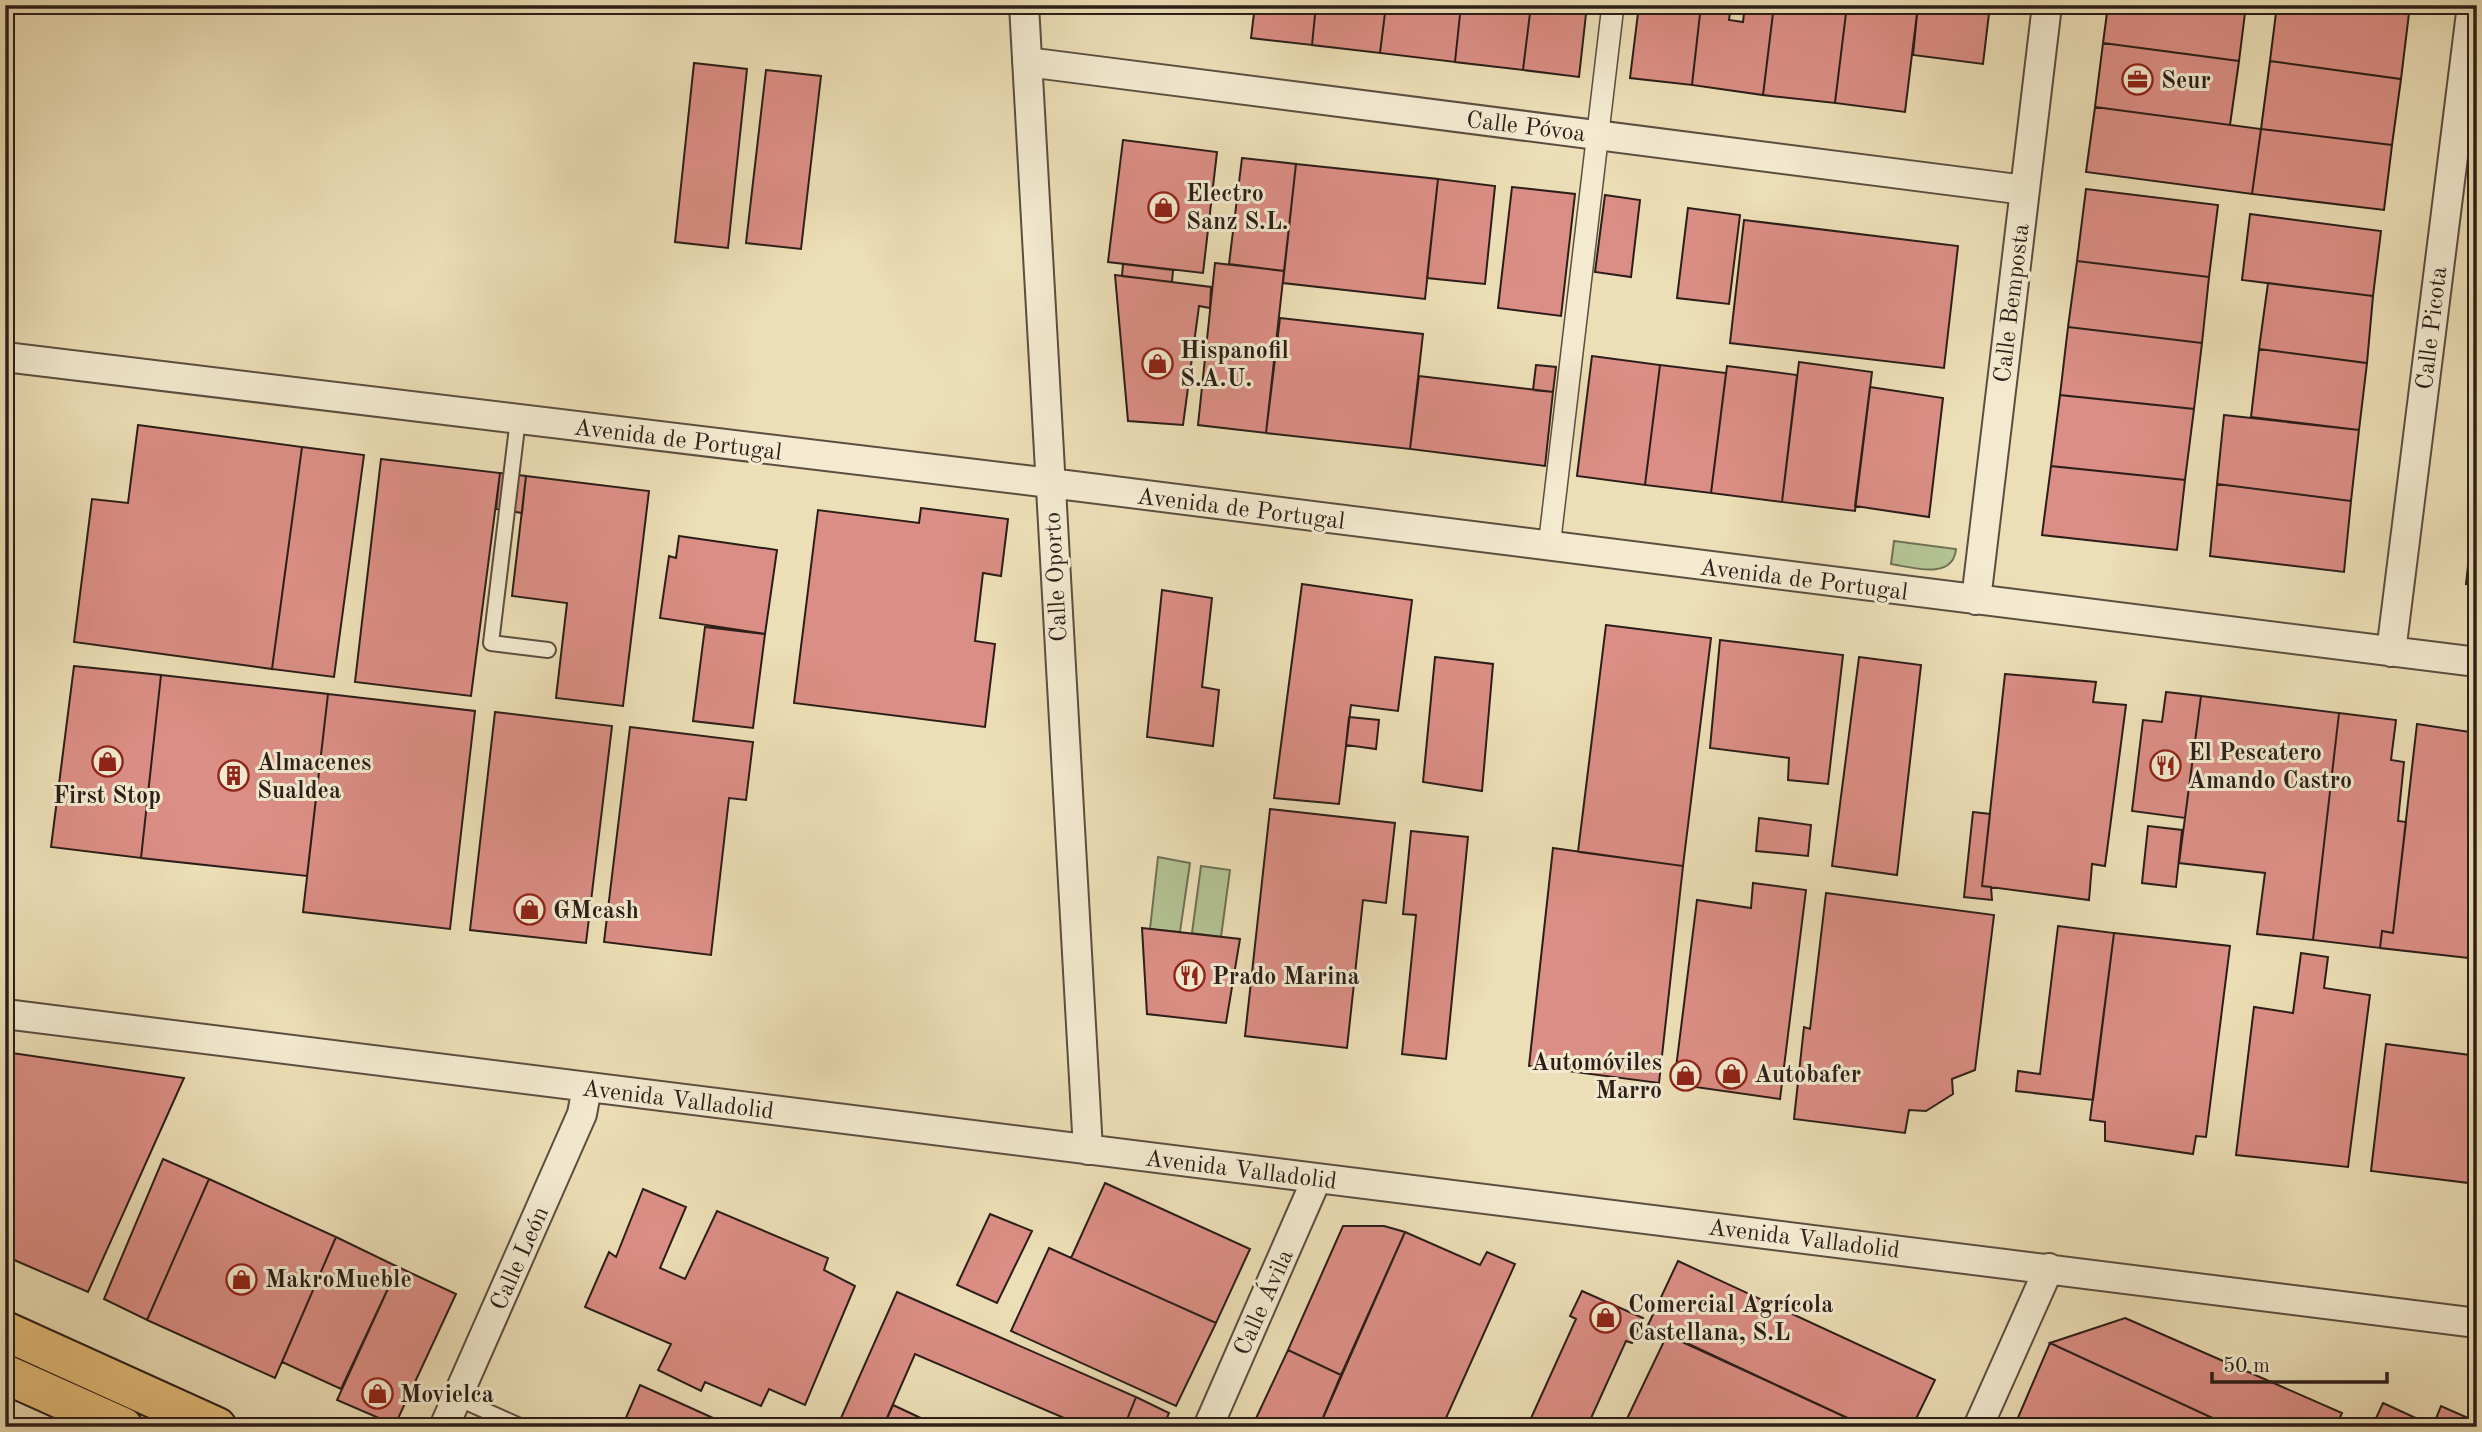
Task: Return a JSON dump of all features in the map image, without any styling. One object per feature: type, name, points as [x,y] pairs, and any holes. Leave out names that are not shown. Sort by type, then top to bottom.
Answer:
[{"type":"highway","points":[[5,1331],[218,1427]]},
{"type":"highway","points":[[10,1381],[123,1427]]},
{"type":"street","name":"Calle Oporto","points":[[1024,5],[1088,1150]]},
{"type":"street","points":[[1549,547],[1613,5]]},
{"type":"street","name":"Calle Bemposta","points":[[1976,600],[2047,5]]},
{"type":"street","name":"Calle Picota","points":[[2390,652],[2472,5]]},
{"type":"street","name":"Calle Póvoa","points":[[1027,62],[2025,190]]},
{"type":"street","name":"Avenida de Portugal","points":[[5,357],[1050,483],[2477,662]]},
{"type":"street","name":"Avenida Valladolid","points":[[5,1014],[2477,1323]]},
{"type":"street","name":"Calle León","points":[[444,1427],[582,1114],[587,1087]]},
{"type":"street","name":"Calle Ávila","points":[[1208,1427],[1317,1178]]},
{"type":"street","points":[[1978,1427],[2049,1268]]},
{"type":"lane","points":[[518,419],[491,643],[548,649]]},
{"type":"lane","points":[[457,1398],[522,1427]]},
{"type":"green space","points":[[1894,541],[1956,549],[1953,559],[1947,565],[1939,569],[1920,569],[1891,564]]},
{"type":"green space","points":[[1158,857],[1190,863],[1180,932],[1150,929]]},
{"type":"green space","points":[[1201,866],[1230,870],[1221,937],[1192,933]]},
{"type":"building","points":[[1255,5],[1316,5],[1312,45],[1251,38]]},
{"type":"building","points":[[1316,5],[1386,5],[1380,53],[1312,45]]},
{"type":"building","points":[[1386,5],[1461,5],[1455,62],[1380,53]]},
{"type":"building","points":[[1461,5],[1531,5],[1523,70],[1455,62]]},
{"type":"building","points":[[1531,5],[1587,5],[1579,77],[1523,70]]},
{"type":"building","points":[[1639,5],[1701,5],[1692,85],[1630,78]]},
{"type":"building","points":[[1701,5],[1731,5],[1729,20],[1743,22],[1745,5],[1774,5],[1763,95],[1692,85]]},
{"type":"building","points":[[1774,5],[1847,5],[1835,103],[1763,95]]},
{"type":"building","points":[[1847,5],[1918,5],[1905,112],[1835,103]]},
{"type":"building","points":[[1918,5],[1990,5],[1983,64],[1913,55]]},
{"type":"building","points":[[2108,5],[2246,5],[2239,61],[2103,43]]},
{"type":"building","points":[[2277,5],[2410,5],[2401,79],[2270,61]]},
{"type":"building","points":[[2103,43],[2239,61],[2230,125],[2095,107]]},
{"type":"building","points":[[2270,61],[2401,79],[2392,145],[2261,129]]},
{"type":"building","points":[[694,63],[747,69],[728,248],[675,242]]},
{"type":"building","points":[[766,70],[821,76],[801,249],[746,243]]},
{"type":"building","points":[[2095,107],[2261,129],[2252,194],[2086,172]]},
{"type":"building","points":[[2261,129],[2392,145],[2384,210],[2252,194]]},
{"type":"building","name":"Electro Sanz S.L.","points":[[1123,140],[1217,152],[1203,273],[1108,262]]},
{"type":"building","points":[[1242,158],[1296,164],[1284,271],[1229,264]]},
{"type":"building","points":[[1296,164],[1438,179],[1425,299],[1283,283]]},
{"type":"building","points":[[1438,179],[1495,186],[1485,284],[1427,278]]},
{"type":"building","points":[[1512,187],[1575,194],[1561,316],[1498,308]]},
{"type":"building","points":[[2086,189],[2218,205],[2209,277],[2077,261]]},
{"type":"building","points":[[1605,195],[1640,200],[1631,277],[1595,272]]},
{"type":"building","points":[[1688,208],[1740,215],[1729,304],[1677,298]]},
{"type":"building","points":[[2250,214],[2381,231],[2373,296],[2242,280]]},
{"type":"building","points":[[1744,220],[1958,246],[1944,368],[1730,343]]},
{"type":"building","points":[[2077,261],[2209,277],[2202,343],[2068,327]]},
{"type":"building","points":[[1215,263],[1284,271],[1266,433],[1198,425]]},
{"type":"building","points":[[1123,264],[1173,270],[1172,282],[1122,276]]},
{"type":"building","name":"Hispanofil S.A.U.","points":[[1115,275],[1211,287],[1210,308],[1199,306],[1183,425],[1128,421]]},
{"type":"building","points":[[2268,283],[2373,296],[2367,363],[2259,349]]},
{"type":"building","points":[[1280,318],[1423,334],[1410,449],[1266,433]]},
{"type":"building","points":[[2068,327],[2202,343],[2194,409],[2060,395]]},
{"type":"building","points":[[2259,349],[2367,363],[2359,430],[2251,417]]},
{"type":"building","points":[[1592,356],[1660,365],[1645,485],[1577,476]]},
{"type":"building","points":[[1799,362],[1872,372],[1855,511],[1782,502]]},
{"type":"building","points":[[1536,365],[1556,367],[1553,392],[1533,390]]},
{"type":"building","points":[[1660,365],[1726,373],[1711,493],[1645,485]]},
{"type":"building","points":[[1727,366],[1797,375],[1782,502],[1711,493]]},
{"type":"building","points":[[1419,376],[1553,392],[1545,466],[1410,449]]},
{"type":"building","points":[[1870,387],[1943,398],[1929,517],[1855,506]]},
{"type":"building","points":[[2060,395],[2194,409],[2185,480],[2051,466]]},
{"type":"building","points":[[2224,415],[2359,430],[2351,501],[2217,484]]},
{"type":"building","points":[[138,425],[302,447],[272,669],[74,642],[92,499],[128,503]]},
{"type":"building","points":[[302,447],[364,455],[334,677],[272,669]]},
{"type":"building","points":[[381,459],[500,473],[471,696],[355,682]]},
{"type":"building","points":[[2051,466],[2185,480],[2177,550],[2042,535]]},
{"type":"building","points":[[500,473],[526,476],[522,513],[496,509]]},
{"type":"building","points":[[526,476],[649,491],[623,706],[556,698],[567,603],[512,596]]},
{"type":"building","points":[[2217,484],[2351,501],[2344,572],[2210,556]]},
{"type":"building","points":[[921,508],[1008,519],[1001,576],[983,573],[975,641],[995,644],[985,727],[794,703],[818,510],[919,523]]},
{"type":"building","points":[[2473,520],[2477,520],[2477,585],[2466,584]]},
{"type":"building","points":[[679,536],[777,550],[765,634],[660,618],[669,556],[676,558]]},
{"type":"building","points":[[1302,584],[1412,600],[1398,711],[1351,705],[1339,804],[1274,798]]},
{"type":"building","points":[[1162,590],[1212,598],[1202,687],[1219,690],[1213,746],[1147,737]]},
{"type":"building","points":[[1606,625],[1711,638],[1683,866],[1578,852]]},
{"type":"building","points":[[705,627],[765,634],[753,728],[693,721]]},
{"type":"building","points":[[1720,640],[1843,655],[1828,784],[1788,780],[1789,758],[1710,748]]},
{"type":"building","points":[[1435,657],[1493,664],[1482,791],[1423,782]]},
{"type":"building","points":[[1859,657],[1921,665],[1897,875],[1832,866]]},
{"type":"building","name":"First Stop","points":[[74,666],[161,675],[141,858],[51,847]]},
{"type":"building","points":[[2005,674],[2096,682],[2093,702],[2126,705],[2105,866],[2092,864],[2089,900],[1982,886]]},
{"type":"building","name":"Almacenes Sualdea","points":[[161,675],[328,694],[307,876],[141,858]]},
{"type":"building","name":"El Pescatero Amando Castro","points":[[2166,692],[2201,696],[2185,818],[2132,811],[2143,720],[2162,722]]},
{"type":"building","points":[[328,694],[475,711],[450,929],[303,912]]},
{"type":"building","points":[[2201,696],[2339,713],[2313,940],[2257,934],[2265,873],[2179,863]]},
{"type":"building","points":[[495,712],[612,726],[586,943],[470,930]]},
{"type":"building","points":[[2339,713],[2396,720],[2391,760],[2404,762],[2398,821],[2406,822],[2393,933],[2382,931],[2380,948],[2313,940]]},
{"type":"building","points":[[1349,717],[1379,720],[1376,749],[1346,745]]},
{"type":"building","points":[[2417,724],[2477,733],[2477,959],[2380,948],[2382,931],[2393,933]]},
{"type":"building","points":[[630,727],[753,742],[746,800],[729,798],[711,955],[604,942]]},
{"type":"building","points":[[1270,809],[1395,823],[1386,903],[1363,900],[1347,1048],[1245,1036]]},
{"type":"building","points":[[1973,812],[1990,814],[1982,886],[1991,887],[1992,900],[1964,897]]},
{"type":"building","points":[[1759,818],[1811,825],[1808,856],[1756,851]]},
{"type":"building","points":[[2148,826],[2182,830],[2176,887],[2142,883]]},
{"type":"building","points":[[1411,831],[1468,837],[1446,1059],[1402,1054],[1416,915],[1403,914]]},
{"type":"building","points":[[1553,848],[1683,866],[1659,1083],[1529,1066]]},
{"type":"building","points":[[1753,883],[1806,890],[1780,1099],[1674,1084],[1697,900],[1751,908]]},
{"type":"building","points":[[1826,893],[1994,915],[1975,1070],[1952,1079],[1953,1094],[1926,1111],[1909,1110],[1905,1133],[1794,1119],[1804,1027],[1810,1029]]},
{"type":"building","points":[[2058,926],[2114,933],[2093,1100],[2016,1091],[2018,1071],[2040,1074]]},
{"type":"building","name":"Prado Marina","points":[[1142,928],[1240,939],[1226,1023],[1147,1014]]},
{"type":"building","points":[[2114,933],[2230,946],[2206,1137],[2196,1136],[2193,1154],[2105,1141],[2105,1122],[2090,1120]]},
{"type":"building","points":[[2301,953],[2328,957],[2324,988],[2370,995],[2348,1167],[2236,1155],[2254,1007],[2293,1013]]},
{"type":"building","points":[[2386,1044],[2477,1056],[2477,1184],[2371,1171]]},
{"type":"building","points":[[5,1052],[184,1078],[88,1292],[5,1256]]},
{"type":"building","points":[[163,1159],[209,1179],[147,1320],[104,1299]]},
{"type":"building","name":"MakroMueble","points":[[209,1179],[336,1237],[275,1378],[147,1320]]},
{"type":"building","points":[[1105,1183],[1250,1249],[1216,1323],[1071,1258]]},
{"type":"building","points":[[643,1189],[686,1207],[660,1268],[685,1279],[717,1211],[828,1258],[824,1270],[855,1286],[805,1405],[769,1389],[761,1406],[705,1382],[701,1391],[658,1370],[671,1344],[585,1307],[609,1252],[616,1257]]},
{"type":"building","points":[[990,1214],[1032,1231],[997,1303],[957,1285]]},
{"type":"building","points":[[1343,1226],[1384,1226],[1405,1232],[1341,1375],[1288,1350]]},
{"type":"building","points":[[1405,1232],[1480,1265],[1487,1252],[1515,1264],[1442,1427],[1319,1427]]},
{"type":"building","points":[[336,1237],[398,1267],[341,1389],[282,1362]]},
{"type":"building","points":[[1049,1248],[1216,1323],[1176,1406],[1011,1331]]},
{"type":"building","points":[[1678,1261],[1935,1380],[1912,1427],[1867,1427],[1648,1325]]},
{"type":"building","points":[[398,1267],[456,1294],[395,1425],[337,1400]]},
{"type":"building","points":[[1582,1291],[1643,1318],[1632,1343],[1626,1341],[1587,1427],[1527,1427],[1576,1319],[1570,1316]]},
{"type":"building","points":[[897,1292],[1136,1397],[1124,1427],[1085,1427],[915,1354],[883,1427],[837,1427]]},
{"type":"building","points":[[2125,1318],[2342,1413],[2336,1427],[2232,1427],[2050,1343]]},
{"type":"building","points":[[1667,1335],[1867,1427],[1623,1427]]},
{"type":"building","points":[[2050,1343],[2232,1427],[2014,1427]]},
{"type":"building","points":[[1288,1350],[1341,1375],[1319,1427],[1252,1427]]},
{"type":"building","points":[[640,1385],[733,1427],[622,1427]]},
{"type":"building","points":[[1136,1397],[1169,1413],[1163,1427],[1124,1427]]},
{"type":"building","points":[[2383,1403],[2433,1426],[2441,1406],[2477,1422],[2477,1427],[2372,1427]]},
{"type":"building","points":[[893,1405],[940,1427],[883,1427]]},
{"type":"place","name":"Seur","points":[[2138,80]]},
{"type":"place","name":"Electro Sanz S.L.","points":[[1163,207]]},
{"type":"place","name":"Hispanofil S.A.U.","points":[[1157,364]]},
{"type":"place","name":"First Stop","points":[[107,761]]},
{"type":"place","name":"El Pescatero Amando Castro","points":[[2165,766]]},
{"type":"place","name":"Almacenes Sualdea","points":[[234,776]]},
{"type":"place","name":"GMcash","points":[[530,910]]},
{"type":"place","name":"Prado Marina","points":[[1189,976]]},
{"type":"place","name":"Autobafer","points":[[1731,1074]]},
{"type":"place","name":"Automóviles Marro","points":[[1685,1076]]},
{"type":"place","name":"MakroMueble","points":[[242,1279]]},
{"type":"place","name":"Comercial Agrícola Castellana, S.L","points":[[1605,1318]]},
{"type":"place","name":"Movielca","points":[[377,1394]]}]
